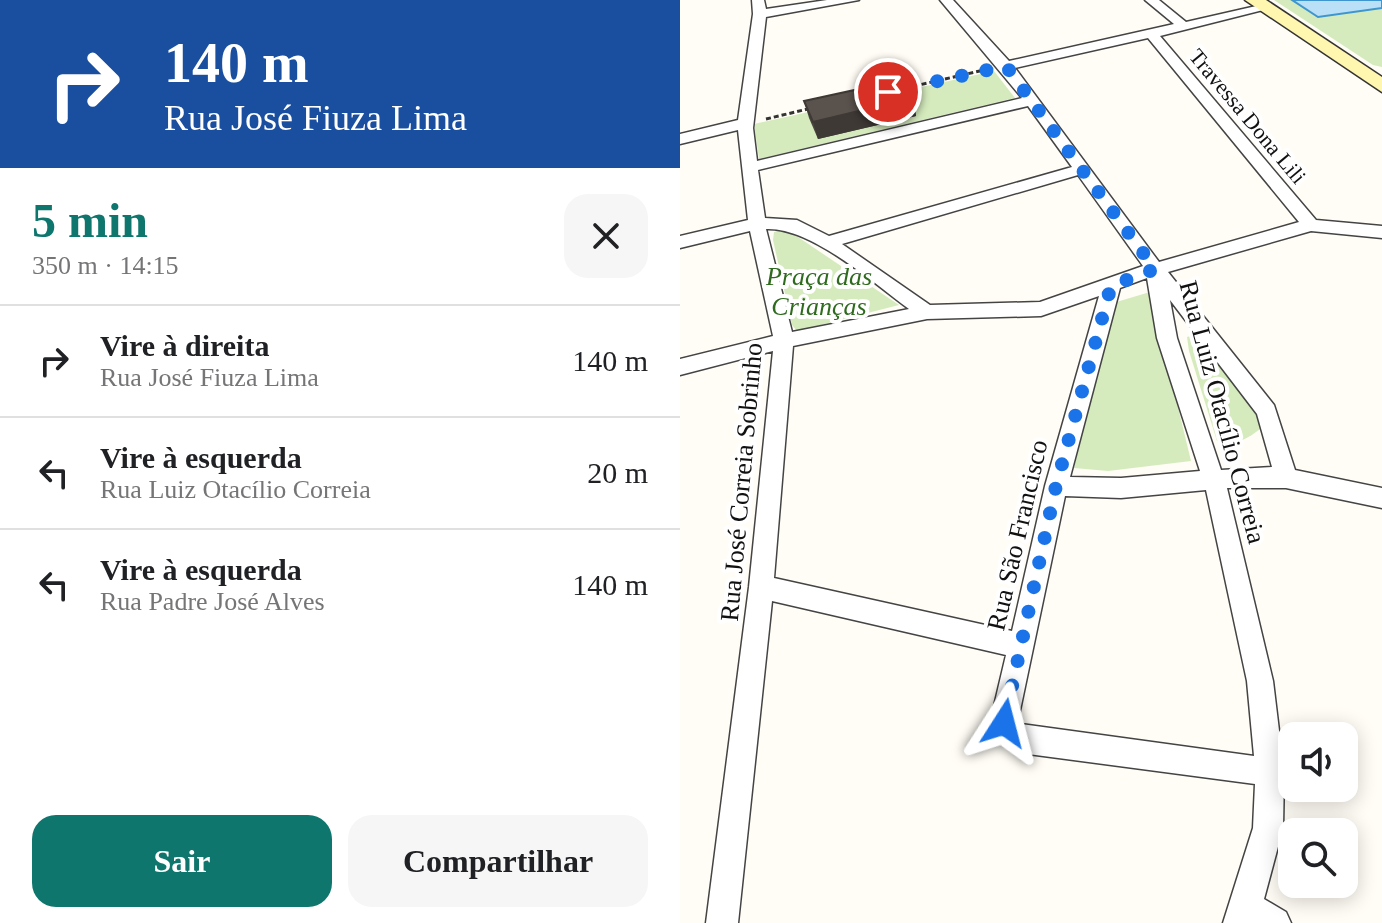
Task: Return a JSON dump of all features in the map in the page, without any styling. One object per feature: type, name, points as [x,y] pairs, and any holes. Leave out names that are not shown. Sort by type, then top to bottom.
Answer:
[{"type":"main road","points":[[1260,4],[1378,80]]},
{"type":"street","points":[[759,7],[853,0]]},
{"type":"street","name":"Rua Luiz Otacílio Correia","points":[[946,0],[1006,66],[1155,269],[1167,338],[1223,509],[1260,681],[1270,772],[1268,828],[1243,914]]},
{"type":"street","points":[[1151,0],[1185,27]]},
{"type":"street","points":[[1006,66],[1185,27],[1260,4]]},
{"type":"street","name":"Rua José Correia Sobrinho","points":[[722,923],[761,587],[784,341],[757,226],[746,123],[759,7]]},
{"type":"street","name":"Travessa Dona Lili","points":[[1152,35],[1311,225]]},
{"type":"street","points":[[751,167],[1030,101]]},
{"type":"street","points":[[680,139],[746,123]]},
{"type":"street","points":[[824,243],[1082,169]]},
{"type":"street","points":[[680,242],[757,226],[791,224],[927,312]]},
{"type":"street","points":[[680,367],[784,341],[927,312],[1041,309],[1155,269],[1311,225],[1382,232]]},
{"type":"street","points":[[1155,269],[1267,411],[1286,478]]},
{"type":"street","name":"Rua São Francisco","points":[[1111,286],[1056,486],[1004,723],[1012,734],[1028,740],[1270,772]]},
{"type":"street","points":[[1056,486],[1146,487],[1212,478],[1286,478],[1382,498]]},
{"type":"street","points":[[761,587],[1019,645]]},
{"type":"street","points":[[1243,914],[1275,923]]},
{"type":"path","points":[[901,89],[1006,66]]},
{"type":"path","points":[[746,123],[820,107]]},
{"type":"green space","points":[[1274,0],[1292,0],[1318,17],[1382,8],[1382,67],[1373,65]]},
{"type":"green space","points":[[994,71],[1015,98],[759,159],[754,124]]},
{"type":"green space","name":"Praça das Crianças","points":[[786,229],[899,305],[797,331],[792,325],[773,240],[774,232]]},
{"type":"green space","points":[[1150,292],[1191,461],[1108,471],[1074,468],[1113,303]]},
{"type":"green space","points":[[1194,335],[1204,341],[1264,426],[1242,440],[1230,443],[1217,441],[1189,351],[1187,337]]},
{"type":"water","points":[[1292,0],[1382,0],[1382,8],[1318,17]]},
{"type":"building","points":[[905,79],[913,98],[813,122],[804,101]]},
{"type":"route","points":[[888,92],[1006,66],[1155,269],[1111,286],[1056,486],[1007,696],[1004,723]]}]
